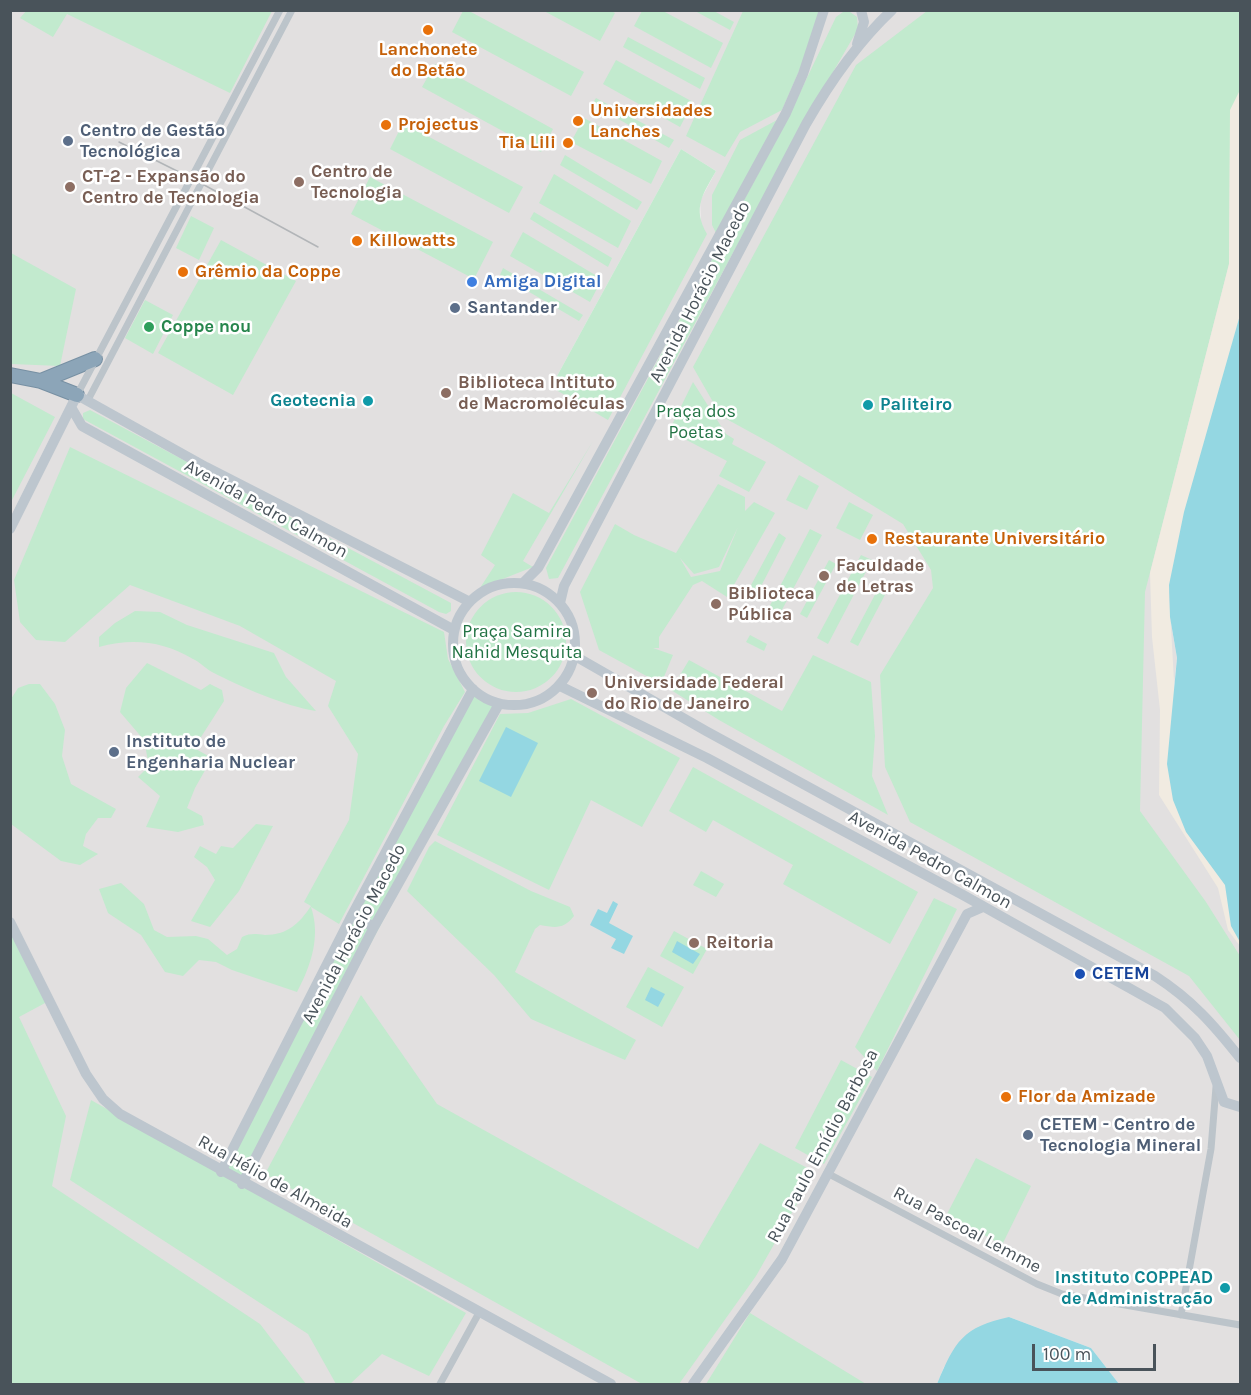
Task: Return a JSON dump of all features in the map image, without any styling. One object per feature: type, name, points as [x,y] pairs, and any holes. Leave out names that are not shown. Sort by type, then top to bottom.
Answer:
[{"type":"highway","points":[[42,381],[95,359]]},
{"type":"highway","points":[[10,375],[42,381],[79,401]]},
{"type":"street","points":[[60,433],[82,426],[79,401],[95,359],[280,10]]},
{"type":"street","points":[[10,529],[60,433],[292,10]]},
{"type":"street","name":"Avenida Horácio Macedo","points":[[524,582],[538,568],[780,123],[803,74],[824,10]]},
{"type":"street","points":[[821,23],[833,10]]},
{"type":"street","points":[[855,50],[864,22],[861,10]]},
{"type":"street","name":"Avenida Horácio Macedo","points":[[560,603],[564,586],[827,88],[855,50],[892,10]]},
{"type":"street","name":"Avenida Pedro Calmon","points":[[79,401],[468,602]]},
{"type":"street","name":"Avenida Pedro Calmon","points":[[82,426],[454,630]]},
{"type":"street","points":[[524,582],[545,590],[560,603],[571,619],[576,637],[575,656],[560,686],[547,696],[532,703],[516,706],[499,704],[473,689],[462,677],[455,662],[454,630],[468,602],[493,585],[524,582]]},
{"type":"street","name":"Avenida Pedro Calmon","points":[[575,656],[726,742],[1155,976],[1185,996],[1208,1017],[1240,1058]]},
{"type":"street","name":"Avenida Pedro Calmon","points":[[560,686],[707,758],[963,895],[1165,1008],[1195,1038],[1207,1056],[1216,1087]]},
{"type":"street","name":"Avenida Horácio Macedo","points":[[221,1172],[352,915],[473,689]]},
{"type":"street","name":"Avenida Horácio Macedo","points":[[242,1184],[374,927],[499,704]]},
{"type":"street","points":[[963,895],[967,914],[983,907]]},
{"type":"street","name":"Rua Paulo Emídio Barbosa","points":[[693,1384],[782,1259],[967,914]]},
{"type":"street","points":[[352,915],[374,927]]},
{"type":"street","name":"Rua Hélio de Almeida","points":[[10,922],[86,1074],[103,1099],[120,1114],[242,1184],[611,1384]]},
{"type":"street","points":[[1216,1087],[1224,1102],[1240,1107]]},
{"type":"street","points":[[1181,1315],[1212,1149],[1216,1087]]},
{"type":"street","name":"Rua Pascoal Lemme","points":[[827,1173],[1037,1284],[1062,1294],[1240,1325]]},
{"type":"street","points":[[440,1384],[480,1311]]},
{"type":"shaded area","name":"Universidade Federal do Rio de Janeiro","points":[[11,11],[1240,11],[1240,315],[1170,617],[1177,658],[1170,723],[1225,885],[1240,942],[1240,1384],[1119,1384],[1091,1348],[1009,1317],[944,1367],[937,1384],[11,1384]],"holes":[[[681,149],[716,171],[700,201],[701,224],[551,387]]]},
{"type":"green space","points":[[27,10],[272,11],[230,93],[67,14],[53,37],[20,18]]},
{"type":"green space","points":[[463,11],[469,11],[584,72],[571,96],[452,32]]},
{"type":"green space","points":[[544,11],[611,11],[615,13],[600,41]]},
{"type":"green space","points":[[642,11],[663,11],[723,43],[711,68],[634,26]]},
{"type":"green space","points":[[695,11],[714,11],[734,22],[730,30]]},
{"type":"green space","points":[[743,11],[819,11],[803,62],[782,110],[740,132],[725,157],[686,136]]},
{"type":"green space","points":[[927,11],[1240,11],[1240,113],[1230,143],[1229,264],[1145,592],[1140,811],[1206,902],[1240,956],[1240,1040],[1189,976],[910,822],[885,767],[880,675],[933,588],[931,570],[903,524],[772,444],[721,416],[693,367],[856,65]]},
{"type":"green space","points":[[843,12],[850,12],[857,17],[858,29],[797,134],[558,578],[549,579],[546,568],[785,124],[836,17]]},
{"type":"green space","points":[[628,37],[705,78],[700,89],[623,47]]},
{"type":"green space","points":[[616,60],[693,102],[680,127],[603,84]]},
{"type":"green space","points":[[435,64],[553,129],[541,152],[422,87]]},
{"type":"green space","points":[[596,98],[674,140],[669,148],[592,104]]},
{"type":"green space","points":[[584,118],[662,161],[651,184],[571,142]]},
{"type":"green space","points":[[777,120],[717,235],[712,225],[712,195],[740,140]]},
{"type":"green space","points":[[403,123],[523,187],[509,213],[390,149]]},
{"type":"green space","points":[[681,149],[716,171],[701,201],[700,216],[707,234],[608,420],[551,387]]},
{"type":"green space","points":[[565,155],[642,202],[637,210],[560,165]]},
{"type":"green space","points":[[554,174],[631,221],[618,248],[539,203]]},
{"type":"green space","points":[[370,177],[493,242],[474,279],[351,214]]},
{"type":"green space","points":[[534,212],[612,258],[608,267],[530,219]]},
{"type":"green space","points":[[191,216],[214,228],[199,260],[176,248]]},
{"type":"green space","points":[[523,232],[602,279],[590,302],[510,256]]},
{"type":"green space","points":[[221,240],[296,281],[233,395],[158,353]]},
{"type":"green space","points":[[11,253],[76,289],[60,366],[11,364]]},
{"type":"green space","points":[[503,268],[583,315],[579,321],[500,275]]},
{"type":"green space","name":"Coppe nou","points":[[145,300],[173,315],[153,354],[125,338]]},
{"type":"green space","name":"Praça dos Poetas","points":[[693,382],[726,434],[734,439],[732,444],[766,462],[749,492],[719,476],[727,461],[669,431]]},
{"type":"green space","points":[[11,393],[55,417],[11,502]]},
{"type":"green space","points":[[90,410],[451,603],[451,611],[446,614],[439,612],[83,419],[83,413]]},
{"type":"green space","points":[[593,441],[523,561],[533,567],[480,588],[495,565],[481,555],[513,493],[549,513]]},
{"type":"green space","points":[[70,447],[444,632],[448,659],[465,692],[444,726],[339,924],[311,907],[315,940],[310,961],[297,992],[232,970],[216,962],[199,960],[183,976],[165,972],[141,935],[108,913],[99,889],[121,883],[144,904],[154,930],[167,937],[196,936],[208,939],[227,955],[237,949],[242,937],[251,934],[280,933],[297,923],[311,906],[304,902],[349,820],[358,754],[328,706],[336,681],[240,626],[130,585],[65,642],[36,640],[20,622],[14,580]]},
{"type":"green space","points":[[799,475],[819,486],[807,510],[786,500]]},
{"type":"green space","points":[[718,484],[745,497],[745,511],[754,502],[775,513],[727,597],[702,581],[693,585],[659,637],[659,648],[653,648],[673,655],[661,684],[599,650],[580,592],[615,524],[676,553]],"holes":[[[738,527],[720,571],[691,577],[680,558],[694,574],[719,567]]]},
{"type":"green space","points":[[849,502],[873,515],[860,540],[836,528]]},
{"type":"green space","points":[[810,529],[822,535],[777,619],[766,613]]},
{"type":"green space","points":[[779,533],[786,538],[758,592],[750,587]]},
{"type":"green space","points":[[861,555],[872,560],[828,644],[817,638]]},
{"type":"green space","points":[[829,560],[836,564],[807,618],[800,614]]},
{"type":"green space","points":[[879,587],[887,591],[858,646],[850,642]]},
{"type":"green space","name":"Praça Samira Nahid Mesquita","points":[[516,592],[535,595],[552,606],[563,623],[566,642],[563,661],[552,678],[535,689],[516,692],[497,689],[480,678],[469,661],[466,642],[469,623],[480,606],[497,595]]},
{"type":"green space","points":[[135,611],[160,612],[187,625],[274,653],[286,677],[316,711],[277,701],[249,689],[212,672],[196,660],[170,648],[135,642],[99,647],[99,637],[115,623]]},
{"type":"green space","points":[[750,635],[767,644],[764,651],[746,642]]},
{"type":"green space","points":[[813,655],[871,682],[875,736],[872,776],[888,815],[719,720],[671,690],[689,660],[782,711]]},
{"type":"green space","points":[[147,663],[201,690],[210,684],[222,690],[224,701],[194,748],[212,758],[187,808],[202,816],[204,825],[178,832],[146,827],[160,796],[138,777],[149,766],[144,740],[120,712],[126,688]]},
{"type":"green space","points":[[29,684],[40,684],[55,704],[65,730],[62,756],[71,784],[116,809],[111,818],[98,818],[86,834],[83,846],[98,854],[80,865],[61,861],[11,824],[11,699],[18,688]]},
{"type":"green space","points":[[473,689],[499,704],[242,1184],[221,1172]]},
{"type":"green space","points":[[571,699],[680,758],[642,827],[591,800],[549,890],[437,835],[500,714],[528,713]]},
{"type":"green space","points":[[693,767],[918,892],[890,944],[783,884],[793,865],[713,820],[706,832],[669,811]]},
{"type":"green space","points":[[256,824],[273,826],[239,891],[210,927],[191,921],[215,880],[207,867],[194,857],[200,846],[216,854],[221,846],[233,848]]},
{"type":"green space","points":[[435,841],[531,891],[570,907],[574,916],[567,923],[555,927],[540,925],[535,929],[515,972],[636,1040],[625,1060],[531,1019],[494,975],[407,891],[429,847]]},
{"type":"green space","points":[[701,871],[724,884],[716,897],[693,885]]},
{"type":"green space","points":[[934,898],[957,909],[877,1071],[855,1047]]},
{"type":"green space","points":[[10,930],[47,1002],[19,1017],[66,1116],[52,1186],[260,1324],[306,1384],[11,1384]]},
{"type":"green space","points":[[674,931],[707,949],[693,974],[660,956]]},
{"type":"green space","points":[[648,967],[684,987],[662,1027],[626,1007]]},
{"type":"green space","points":[[361,995],[437,1104],[698,1249],[760,1143],[815,1172],[756,1276],[679,1384],[642,1384],[265,1174]]},
{"type":"green space","points":[[841,1060],[872,1077],[824,1164],[795,1148]]},
{"type":"green space","points":[[91,1100],[466,1313],[429,1376],[382,1354],[350,1384],[336,1384],[308,1334],[70,1180]]},
{"type":"green space","points":[[976,1158],[1031,1186],[1002,1245],[947,1214]]},
{"type":"green space","points":[[750,1313],[866,1384],[706,1384]]},
{"type":"sand","points":[[1240,90],[1240,342],[1169,592],[1176,717],[1240,909],[1240,946],[1228,930],[1218,888],[1159,795],[1160,710],[1152,637],[1150,573],[1229,264],[1230,110]]},
{"type":"water","points":[[1240,315],[1240,942],[1231,926],[1225,885],[1186,832],[1173,800],[1167,764],[1177,658],[1170,617],[1169,585],[1184,512]]},
{"type":"water","points":[[506,727],[538,743],[511,797],[479,781]]},
{"type":"water","points":[[613,901],[618,904],[609,923],[633,936],[624,954],[611,948],[616,939],[590,925],[598,909],[607,913]]},
{"type":"water","points":[[677,941],[700,954],[693,964],[672,952]]},
{"type":"water","points":[[651,987],[665,994],[658,1007],[645,1000]]},
{"type":"water","points":[[1009,1317],[1091,1348],[1119,1384],[937,1384],[949,1357],[962,1338],[981,1326]]},
{"type":"tram line","points":[[119,142],[195,180],[318,247]]},
{"type":"place","name":"Lanchonete do Betão","points":[[428,30]]},
{"type":"place","name":"Universidades Lanches","points":[[578,121]]},
{"type":"place","name":"Projectus","points":[[386,125]]},
{"type":"place","name":"Centro de Gestão Tecnológica","points":[[68,141]]},
{"type":"place","name":"Tia Lili","points":[[568,143]]},
{"type":"place","name":"Centro de Tecnologia","points":[[299,182]]},
{"type":"place","name":"CT-2 - Expansão do Centro de Tecnologia","points":[[70,187]]},
{"type":"place","name":"Killowatts","points":[[357,241]]},
{"type":"place","name":"Grêmio da Coppe","points":[[183,272]]},
{"type":"place","name":"Amiga Digital","points":[[472,282]]},
{"type":"place","name":"Santander","points":[[455,308]]},
{"type":"place","name":"Coppe nou","points":[[149,327]]},
{"type":"place","name":"Biblioteca Intituto de Macromoléculas","points":[[446,393]]},
{"type":"place","name":"Geotecnia","points":[[368,401]]},
{"type":"place","name":"Paliteiro","points":[[868,405]]},
{"type":"place","name":"Restaurante Universitário","points":[[872,539]]},
{"type":"place","name":"Faculdade de Letras","points":[[824,576]]},
{"type":"place","name":"Biblioteca Pública","points":[[716,604]]},
{"type":"place","name":"Universidade Federal do Rio de Janeiro","points":[[592,693]]},
{"type":"place","name":"Instituto de Engenharia Nuclear","points":[[114,752]]},
{"type":"place","name":"Reitoria","points":[[694,943]]},
{"type":"place","name":"CETEM","points":[[1080,974]]},
{"type":"place","name":"Flor da Amizade","points":[[1006,1097]]},
{"type":"place","name":"CETEM - Centro de Tecnologia Mineral","points":[[1028,1135]]},
{"type":"place","name":"Instituto COPPEAD de Administração","points":[[1225,1288]]}]
